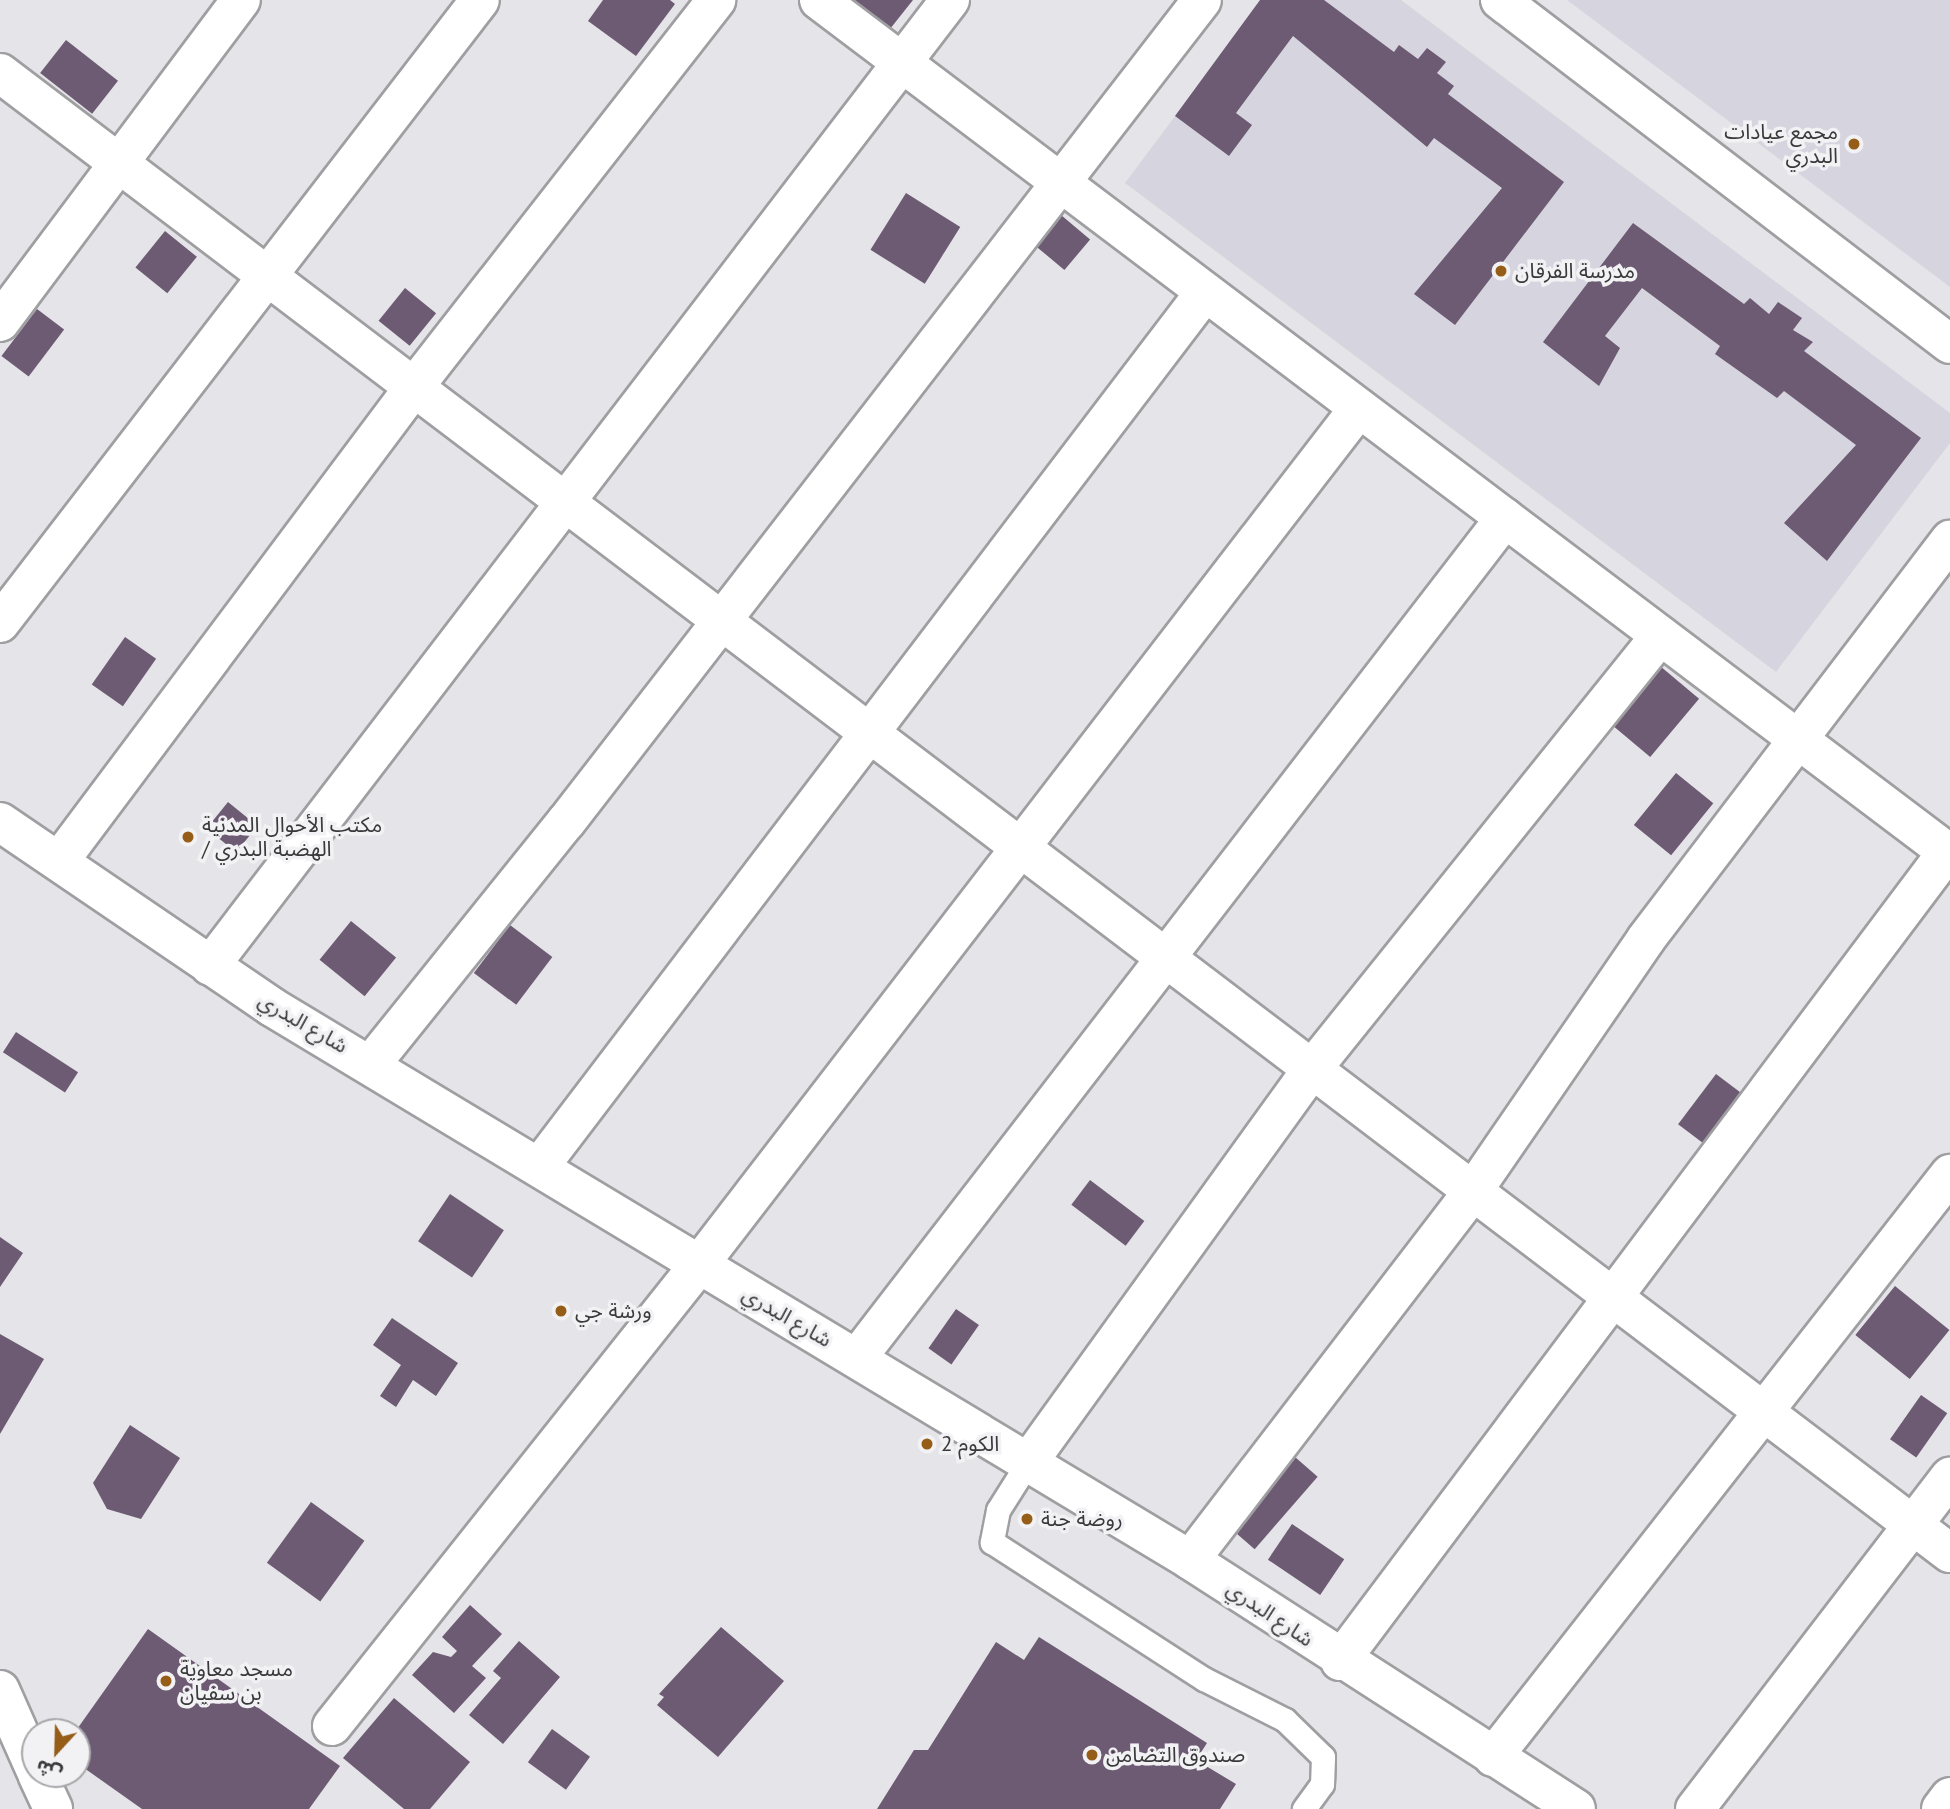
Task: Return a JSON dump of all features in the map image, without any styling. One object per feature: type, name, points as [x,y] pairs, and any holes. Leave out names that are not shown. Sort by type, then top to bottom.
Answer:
[{"type":"street","points":[[0,322],[241,0]]},
{"type":"street","points":[[0,623],[480,0]]},
{"type":"street","points":[[60,860],[414,387],[716,0]]},
{"type":"street","points":[[819,0],[1948,853],[1615,1299],[1339,1661]]},
{"type":"street","points":[[209,966],[567,504],[950,0]]},
{"type":"street","points":[[372,1063],[721,621],[1202,0]]},
{"type":"street","points":[[1500,0],[1950,344]]},
{"type":"street","points":[[0,73],[1950,1553]]},
{"type":"street","points":[[540,1166],[1205,292]]},
{"type":"street","points":[[332,1726],[698,1266],[1359,408]]},
{"type":"street","points":[[857,1358],[1505,518]]},
{"type":"street","points":[[1189,1560],[1473,1191],[1646,939],[1800,741],[1950,540]]},
{"type":"street","points":[[1027,1464],[1312,1069],[1660,636]]},
{"type":"street","name":"شارع البدري","points":[[0,822],[60,860],[209,966],[540,1166],[698,1266],[857,1358],[1027,1464],[1189,1560],[1339,1661],[1576,1809]]},
{"type":"street","points":[[1493,1757],[1767,1414],[1950,1174]]},
{"type":"street","points":[[1695,1809],[1950,1477]]},
{"type":"street","points":[[0,1690],[21,1737]]},
{"type":"street","points":[[43,1788],[53,1809]]},
{"type":"street","points":[[1941,1809],[1950,1797]]},
{"type":"lane","points":[[1027,1464],[998,1510],[992,1542],[1203,1679],[1285,1720],[1323,1758],[1322,1784],[1304,1809]]},
{"type":"shaded area","points":[[1262,0],[1401,0],[1950,413],[1950,443],[1776,672],[1125,183]]},
{"type":"shaded area","name":"مجمع عيادات البدري","points":[[1567,0],[1950,0],[1950,287]]},
{"type":"building","points":[[603,0],[670,0],[675,4],[636,56],[588,21]]},
{"type":"building","points":[[843,0],[913,0],[886,34]]},
{"type":"building","points":[[1260,0],[1324,0],[1394,52],[1399,45],[1418,59],[1427,48],[1446,62],[1437,73],[1454,86],[1448,94],[1564,182],[1455,325],[1414,294],[1502,188],[1434,138],[1427,147],[1293,36],[1236,113],[1252,125],[1229,156],[1175,116]]},
{"type":"building","points":[[66,40],[118,81],[92,114],[40,73]]},
{"type":"building","points":[[906,193],[960,227],[925,284],[870,250]]},
{"type":"building","points":[[1061,215],[1090,239],[1064,270],[1035,246]]},
{"type":"building","points":[[1633,223],[1744,304],[1750,298],[1769,314],[1778,302],[1802,318],[1793,330],[1813,342],[1804,351],[1921,438],[1827,561],[1784,523],[1856,445],[1784,391],[1777,398],[1715,354],[1720,346],[1642,288],[1605,336],[1620,348],[1599,386],[1543,342]]},
{"type":"building","points":[[165,231],[197,257],[167,293],[135,268]]},
{"type":"building","points":[[405,288],[436,313],[410,346],[379,321]]},
{"type":"building","points":[[37,309],[64,329],[29,377],[1,356]]},
{"type":"building","points":[[125,637],[156,659],[123,706],[92,685]]},
{"type":"building","points":[[1660,666],[1699,699],[1650,757],[1611,724]]},
{"type":"building","points":[[1676,773],[1713,803],[1671,855],[1634,825]]},
{"type":"building","points":[[228,802],[258,826],[236,852],[207,828]]},
{"type":"building","points":[[351,921],[396,958],[365,996],[320,960]]},
{"type":"building","points":[[510,925],[552,957],[516,1005],[474,973]]},
{"type":"building","points":[[16,1032],[78,1072],[65,1092],[3,1052]]},
{"type":"building","points":[[1716,1074],[1743,1094],[1705,1145],[1678,1124]]},
{"type":"building","points":[[1090,1180],[1144,1221],[1126,1246],[1071,1205]]},
{"type":"building","points":[[450,1194],[504,1230],[472,1278],[418,1241]]},
{"type":"building","points":[[0,1237],[23,1253],[0,1287]]},
{"type":"building","points":[[1895,1286],[1949,1330],[1910,1379],[1855,1335]]},
{"type":"building","points":[[956,1309],[979,1325],[951,1364],[928,1348]]},
{"type":"building","points":[[392,1318],[458,1363],[436,1396],[413,1380],[396,1407],[380,1396],[401,1365],[373,1345]]},
{"type":"building","points":[[0,1334],[44,1359],[0,1434]]},
{"type":"building","points":[[1921,1395],[1947,1413],[1916,1458],[1890,1439]]},
{"type":"building","points":[[130,1425],[180,1458],[141,1519],[107,1509],[93,1483]]},
{"type":"building","points":[[1295,1457],[1318,1477],[1255,1549],[1232,1529]]},
{"type":"building","points":[[311,1502],[364,1541],[320,1601],[267,1563]]},
{"type":"building","points":[[1292,1524],[1344,1559],[1320,1595],[1268,1560]]},
{"type":"building","points":[[470,1605],[502,1634],[472,1666],[486,1678],[454,1713],[412,1675],[433,1652],[451,1657],[457,1651],[442,1637]]},
{"type":"building","points":[[721,1627],[784,1681],[718,1757],[657,1705],[664,1697],[659,1694]]},
{"type":"building","name":"مسجد معاوية بن سفيان","points":[[148,1629],[340,1766],[309,1809],[142,1809],[91,1773],[91,1718],[85,1718]]},
{"type":"building","points":[[1039,1637],[1207,1743],[1196,1760],[1236,1784],[1220,1809],[877,1809],[914,1750],[928,1750],[996,1642],[1024,1660]]},
{"type":"building","points":[[519,1641],[560,1677],[503,1744],[469,1715],[501,1678],[493,1671]]},
{"type":"building","points":[[394,1698],[470,1762],[430,1809],[404,1809],[343,1758]]},
{"type":"building","points":[[552,1729],[590,1757],[566,1790],[528,1762]]},
{"type":"place","name":"مجمع عيادات البدري","points":[[1854,144]]},
{"type":"place","name":"مدرسة الفرقان","points":[[1501,271]]},
{"type":"place","name":"مكتب الأحوال المدنية / الهضبة البدري","points":[[188,837]]},
{"type":"place","name":"ورشة جي","points":[[561,1311]]},
{"type":"place","name":"الكوم 2","points":[[927,1444]]},
{"type":"place","name":"روضة جنة","points":[[1027,1519]]},
{"type":"place","name":"مسجد معاوية بن سفيان","points":[[166,1681]]},
{"type":"place","name":"صندوق التضامن","points":[[1092,1755]]}]
